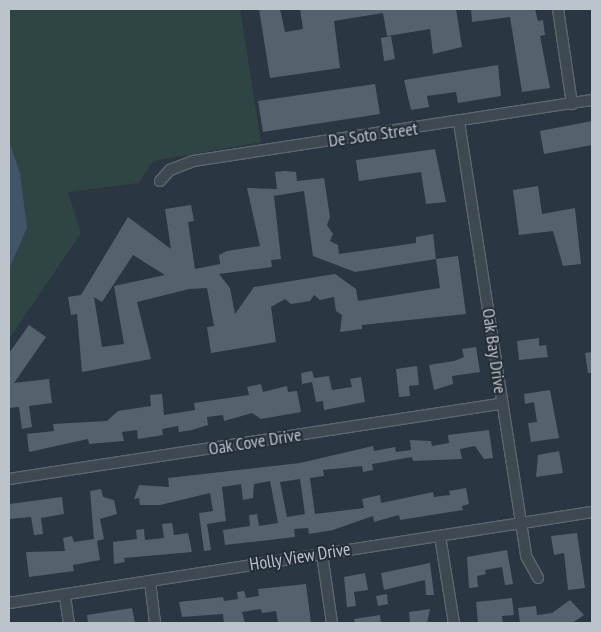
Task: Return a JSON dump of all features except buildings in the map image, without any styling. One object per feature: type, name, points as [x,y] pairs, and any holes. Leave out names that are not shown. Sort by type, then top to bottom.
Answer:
[{"type":"street","points":[[558,9],[572,104]]},
{"type":"street","name":"De Soto Street","points":[[160,181],[170,170],[193,161],[459,122],[592,100]]},
{"type":"street","name":"Oak Bay Drive","points":[[459,122],[526,556],[538,578]]},
{"type":"street","name":"Oak Cove Drive","points":[[9,479],[502,404]]},
{"type":"street","name":"Holly View Drive","points":[[9,603],[65,596],[592,512]]},
{"type":"street","points":[[440,536],[454,623]]},
{"type":"street","points":[[322,554],[332,623]]},
{"type":"street","points":[[150,581],[155,623]]},
{"type":"street","points":[[65,596],[69,623]]},
{"type":"green space","points":[[9,9],[240,9],[261,142],[153,161],[139,183],[68,192],[81,233],[9,339]]},
{"type":"water","points":[[9,141],[20,173],[27,228],[9,269]]}]
